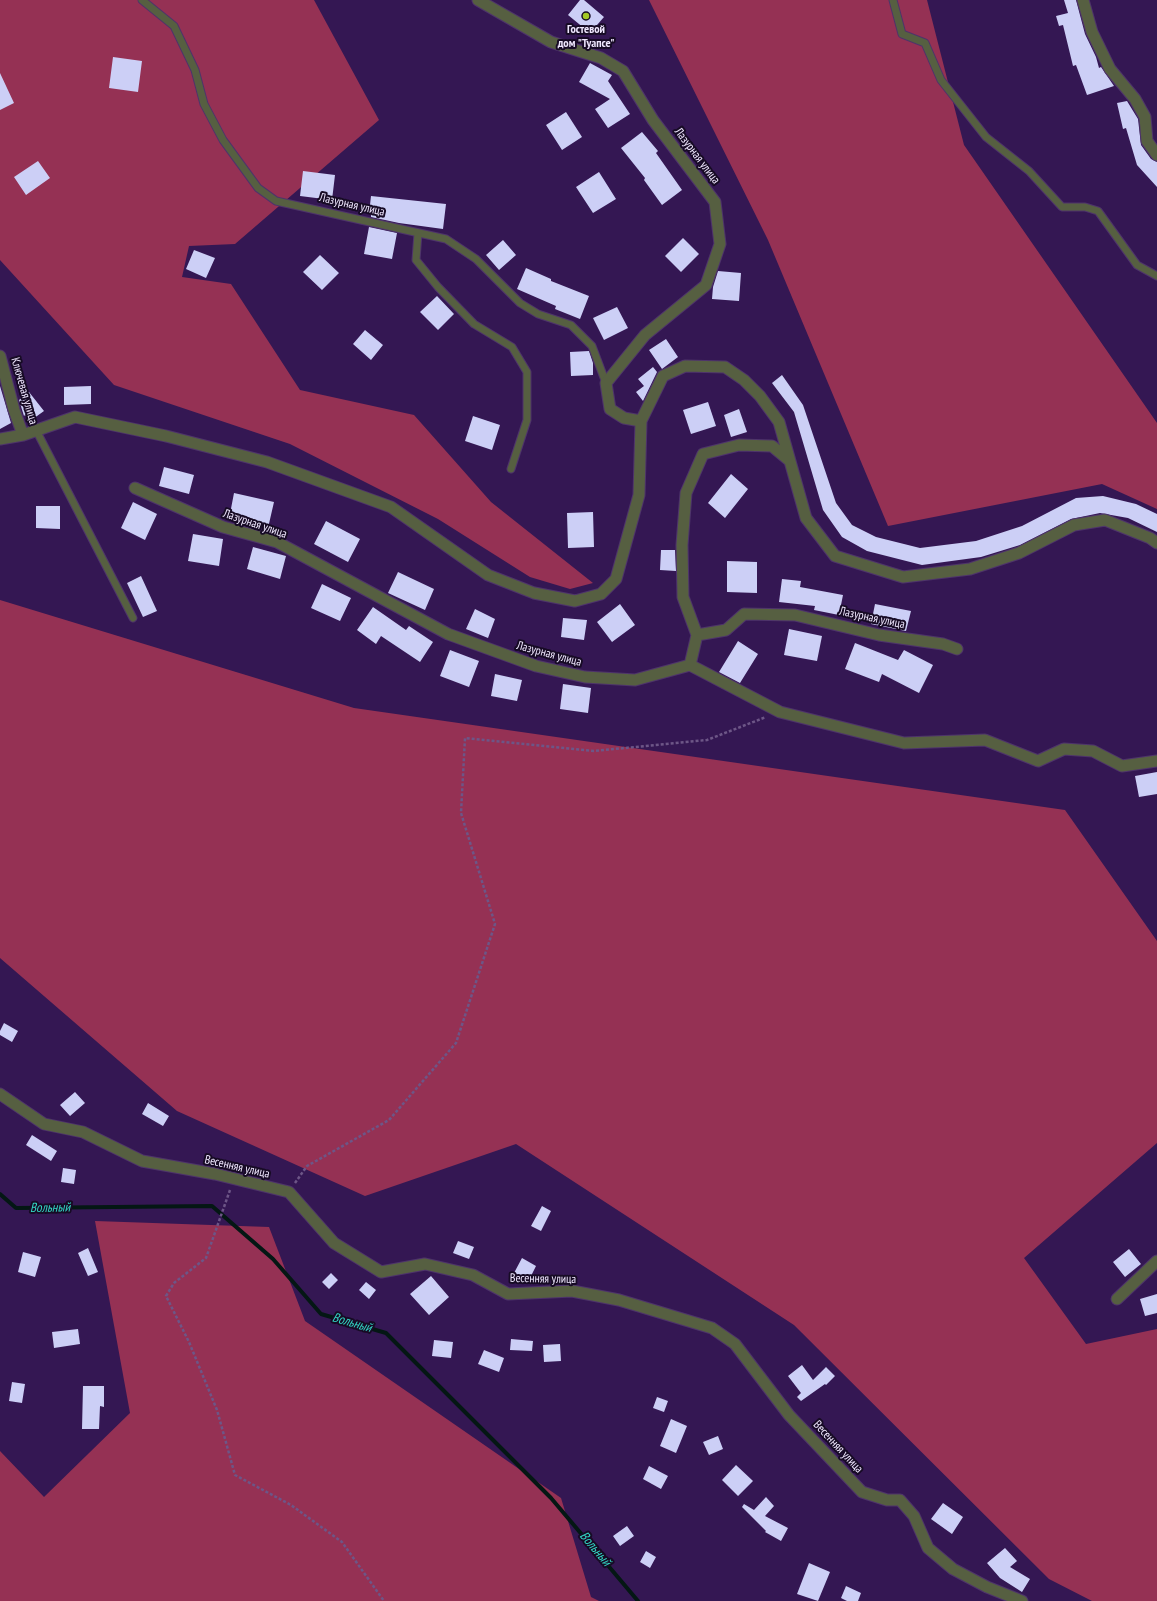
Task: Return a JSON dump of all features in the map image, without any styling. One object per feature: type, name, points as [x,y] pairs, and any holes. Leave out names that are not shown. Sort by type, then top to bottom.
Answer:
[{"type":"street","name":"Лазурная улица","points":[[478,0],[551,42],[601,58],[623,71],[653,120],[715,202],[720,244],[706,286],[645,335],[606,383],[610,409],[624,418],[641,421]]},
{"type":"street","points":[[1083,0],[1092,32],[1110,69],[1135,100],[1145,117],[1147,141],[1157,155]]},
{"type":"street","name":"Ключевая улица","points":[[0,356],[14,410],[23,435],[0,439]]},
{"type":"street","points":[[23,435],[75,417],[166,436],[268,462],[391,507],[488,575],[534,593],[575,601],[600,594],[616,579],[639,495],[641,421],[663,376],[685,366],[725,367],[744,380],[760,396],[779,422],[806,518],[835,556],[903,577],[970,569],[1019,553],[1074,525],[1105,520],[1150,538],[1157,543]]},
{"type":"street","points":[[790,461],[772,446],[739,445],[703,454],[686,493],[682,546],[683,597],[697,635],[690,665],[780,712],[904,743],[985,740],[1038,761],[1064,749],[1093,751],[1122,766],[1157,761]]},
{"type":"street","name":"Лазурная улица","points":[[135,488],[223,527],[276,542],[448,634],[536,666],[585,677],[635,680],[690,665]]},
{"type":"street","name":"Лазурная улица","points":[[697,635],[726,630],[744,614],[795,615],[879,635],[943,644],[957,649]]},
{"type":"street","name":"Весенняя улица","points":[[0,1094],[44,1124],[83,1132],[142,1161],[215,1174],[289,1192],[334,1243],[381,1272],[425,1264],[473,1275],[508,1294],[572,1291],[619,1300],[712,1328],[735,1344],[789,1415],[862,1492],[887,1500],[900,1500],[914,1516],[928,1548],[953,1569],[987,1587],[1022,1601]]},
{"type":"street","points":[[1117,1298],[1157,1261]]},
{"type":"lane","name":"Лазурная улица","points":[[142,0],[174,26],[195,70],[204,104],[223,140],[258,188],[276,201],[446,239],[476,259],[520,303],[538,314],[571,326],[592,346],[606,383]]},
{"type":"lane","points":[[893,0],[902,34],[925,43],[941,80],[986,137],[1029,171],[1062,207],[1085,207],[1098,211],[1137,265],[1157,276]]},
{"type":"lane","points":[[418,233],[416,260],[438,287],[474,324],[512,347],[527,372],[527,420],[511,469]]},
{"type":"lane","points":[[36,430],[133,618]]},
{"type":"path","points":[[289,1192],[307,1166],[389,1120],[456,1043],[495,924],[461,813],[464,738],[594,751],[707,740],[780,712]]},
{"type":"path","points":[[233,1179],[229,1198],[206,1258],[174,1283],[166,1296],[189,1342],[217,1410],[235,1475],[291,1505],[342,1542],[384,1601]]},
{"type":"shaded area","points":[[0,0],[314,0],[379,120],[235,244],[189,246],[182,277],[231,284],[300,390],[414,415],[491,502],[593,583],[570,589],[530,577],[438,519],[290,444],[114,385],[0,260]]},
{"type":"shaded area","points":[[649,0],[927,0],[964,145],[1157,423],[1157,509],[1102,484],[888,526],[768,240]]},
{"type":"shaded area","points":[[0,600],[354,708],[1065,810],[1157,941],[1157,1143],[1024,1258],[1086,1344],[1157,1329],[1157,1601],[1092,1601],[1049,1579],[794,1325],[516,1144],[365,1196],[177,1111],[0,958]]},
{"type":"shaded area","points":[[95,1221],[269,1227],[305,1321],[561,1498],[591,1597],[599,1601],[0,1601],[0,1451],[44,1497],[130,1413]]},
{"type":"building","name":"Гостевой дом \"Туапсе\"","points":[[580,0],[584,0],[604,17],[590,33],[568,15]]},
{"type":"building","points":[[1064,0],[1076,0],[1085,34],[1096,57],[1099,68],[1101,67],[1114,86],[1087,95],[1076,65],[1073,66],[1063,25],[1059,26],[1056,16],[1068,13]]},
{"type":"building","points":[[113,57],[142,61],[138,92],[109,88]]},
{"type":"building","points":[[590,63],[612,75],[608,81],[630,114],[608,128],[595,109],[610,99],[579,82]]},
{"type":"building","points":[[0,73],[14,103],[0,110]]},
{"type":"building","points":[[1127,101],[1138,119],[1141,145],[1151,159],[1157,162],[1157,187],[1137,165],[1126,128],[1123,129],[1117,103]]},
{"type":"building","points":[[566,112],[582,137],[562,150],[546,125]]},
{"type":"building","points":[[642,132],[658,151],[656,153],[682,190],[662,205],[644,180],[645,178],[621,148]]},
{"type":"building","points":[[38,161],[50,178],[26,195],[14,177]]},
{"type":"building","points":[[303,171],[335,175],[332,200],[300,196]]},
{"type":"building","points":[[599,172],[616,199],[593,213],[576,187]]},
{"type":"building","points":[[371,196],[446,204],[443,229],[399,223],[371,217],[371,214],[369,214]]},
{"type":"building","points":[[369,227],[397,233],[392,259],[364,254]]},
{"type":"building","points":[[683,238],[699,254],[681,272],[665,256]]},
{"type":"building","points":[[503,240],[516,255],[499,270],[486,255]]},
{"type":"building","points":[[194,250],[215,258],[206,278],[186,269]]},
{"type":"building","points":[[320,255],[339,273],[322,290],[303,272]]},
{"type":"building","points":[[526,268],[551,279],[551,281],[589,296],[580,319],[555,309],[556,306],[517,289]]},
{"type":"building","points":[[718,271],[741,273],[739,301],[712,299],[713,287]]},
{"type":"building","points":[[437,296],[454,314],[438,330],[420,312]]},
{"type":"building","points":[[617,307],[628,328],[604,340],[593,318]]},
{"type":"building","points":[[365,330],[383,345],[371,360],[353,344]]},
{"type":"building","points":[[666,339],[678,357],[662,369],[649,350]]},
{"type":"building","points":[[589,351],[593,363],[593,375],[571,376],[570,352]]},
{"type":"building","points":[[653,367],[657,372],[643,401],[636,392],[644,386],[638,379]]},
{"type":"building","points":[[782,375],[803,405],[836,503],[852,525],[876,537],[920,548],[976,541],[1022,526],[1076,498],[1103,496],[1136,504],[1157,514],[1157,532],[1128,518],[1100,513],[1071,519],[1020,545],[981,557],[922,565],[867,551],[842,537],[823,510],[794,412],[772,383]]},
{"type":"building","points":[[0,386],[11,423],[0,429]]},
{"type":"building","points":[[91,386],[91,404],[64,405],[64,387]]},
{"type":"building","points":[[29,392],[44,411],[30,421],[25,415],[24,416],[19,400]]},
{"type":"building","points":[[708,402],[716,426],[691,434],[683,410]]},
{"type":"building","points":[[739,409],[747,432],[731,437],[724,415]]},
{"type":"building","points":[[473,416],[500,425],[492,450],[465,441]]},
{"type":"building","points":[[164,467],[194,475],[189,494],[159,486]]},
{"type":"building","points":[[731,474],[748,489],[725,518],[708,503]]},
{"type":"building","points":[[234,493],[274,502],[268,528],[229,519]]},
{"type":"building","points":[[133,502],[157,514],[145,540],[121,528]]},
{"type":"building","points":[[36,506],[60,506],[60,529],[36,528]]},
{"type":"building","points":[[593,512],[594,547],[568,548],[567,513]]},
{"type":"building","points":[[326,521],[360,539],[348,562],[314,544]]},
{"type":"building","points":[[193,534],[223,539],[219,566],[188,561]]},
{"type":"building","points":[[253,547],[286,556],[280,579],[247,569]]},
{"type":"building","points":[[661,550],[675,550],[676,571],[660,570]]},
{"type":"building","points":[[727,561],[757,562],[757,593],[727,592]]},
{"type":"building","points":[[398,572],[434,589],[425,610],[388,593]]},
{"type":"building","points":[[141,576],[157,611],[143,617],[127,583]]},
{"type":"building","points":[[782,579],[801,581],[800,587],[843,595],[839,615],[814,610],[815,606],[779,602]]},
{"type":"building","points":[[322,584],[351,598],[340,621],[311,608]]},
{"type":"building","points":[[620,604],[635,625],[612,642],[597,622]]},
{"type":"building","points":[[875,604],[911,611],[906,631],[871,624]]},
{"type":"building","points":[[373,607],[406,630],[409,626],[433,642],[420,662],[381,636],[376,644],[357,630]]},
{"type":"building","points":[[475,609],[495,619],[488,638],[466,629]]},
{"type":"building","points":[[563,618],[587,620],[584,640],[561,637]]},
{"type":"building","points":[[789,629],[822,636],[817,661],[784,655]]},
{"type":"building","points":[[738,641],[758,654],[740,683],[719,672]]},
{"type":"building","points":[[855,643],[898,660],[904,650],[933,665],[919,693],[882,674],[879,682],[845,669]]},
{"type":"building","points":[[450,650],[479,661],[469,687],[440,676]]},
{"type":"building","points":[[495,674],[522,680],[517,701],[491,696]]},
{"type":"building","points":[[563,684],[591,688],[588,713],[560,709]]},
{"type":"building","points":[[1157,772],[1157,794],[1139,797],[1135,776]]},
{"type":"building","points":[[4,1023],[18,1031],[12,1042],[0,1035],[0,1031]]},
{"type":"building","points":[[75,1092],[85,1103],[70,1116],[60,1105]]},
{"type":"building","points":[[148,1103],[169,1116],[163,1126],[142,1114]]},
{"type":"building","points":[[32,1135],[57,1151],[51,1161],[26,1145]]},
{"type":"building","points":[[63,1168],[76,1170],[74,1184],[61,1182]]},
{"type":"building","points":[[542,1206],[551,1211],[541,1231],[531,1226]]},
{"type":"building","points":[[458,1241],[474,1247],[469,1259],[453,1253]]},
{"type":"building","points":[[88,1248],[98,1272],[88,1276],[78,1253]]},
{"type":"building","points":[[1129,1249],[1141,1264],[1125,1277],[1113,1262]]},
{"type":"building","points":[[23,1252],[41,1257],[35,1277],[18,1272]]},
{"type":"building","points":[[522,1258],[536,1266],[529,1280],[514,1273]]},
{"type":"building","points":[[331,1273],[338,1280],[329,1289],[322,1282]]},
{"type":"building","points":[[431,1276],[449,1297],[429,1315],[410,1294]]},
{"type":"building","points":[[366,1282],[376,1290],[369,1299],[359,1290]]},
{"type":"building","points":[[1157,1294],[1157,1313],[1145,1316],[1140,1299]]},
{"type":"building","points":[[78,1329],[80,1344],[54,1348],[52,1332]]},
{"type":"building","points":[[511,1339],[533,1341],[532,1351],[510,1350]]},
{"type":"building","points":[[434,1340],[453,1342],[451,1358],[432,1356]]},
{"type":"building","points":[[560,1344],[561,1361],[544,1362],[543,1345]]},
{"type":"building","points":[[484,1350],[504,1358],[499,1372],[478,1364]]},
{"type":"building","points":[[802,1365],[813,1380],[826,1367],[835,1376],[826,1385],[825,1384],[801,1401],[797,1397],[801,1393],[788,1376]]},
{"type":"building","points":[[12,1382],[25,1384],[22,1403],[9,1401]]},
{"type":"building","points":[[83,1386],[104,1386],[104,1407],[100,1406],[99,1429],[82,1429]]},
{"type":"building","points":[[657,1397],[668,1401],[664,1412],[653,1408]]},
{"type":"building","points":[[671,1419],[687,1426],[676,1453],[660,1446]]},
{"type":"building","points":[[718,1436],[723,1449],[709,1455],[703,1442]]},
{"type":"building","points":[[736,1465],[753,1481],[738,1496],[722,1480]]},
{"type":"building","points":[[649,1466],[668,1476],[661,1489],[643,1479]]},
{"type":"building","points":[[766,1497],[774,1506],[765,1516],[788,1528],[781,1541],[765,1532],[766,1531],[742,1507],[744,1504],[754,1510]]},
{"type":"building","points":[[943,1503],[963,1517],[952,1534],[931,1519]]},
{"type":"building","points":[[627,1526],[634,1536],[620,1546],[613,1536]]},
{"type":"building","points":[[1005,1548],[1017,1561],[1010,1567],[1030,1579],[1022,1592],[1000,1578],[987,1563]]},
{"type":"building","points":[[646,1551],[656,1557],[650,1568],[640,1562]]},
{"type":"building","points":[[809,1563],[830,1572],[818,1601],[797,1594]]},
{"type":"building","points":[[846,1586],[861,1593],[858,1601],[847,1601],[841,1598]]},
{"type":"waterway","name":"Вольный","points":[[0,1194],[16,1208],[212,1206],[273,1259],[321,1314],[386,1333],[551,1498],[638,1601]]},
{"type":"place","name":"Гостевой дом \"Туапсе\"","points":[[586,16]]}]
